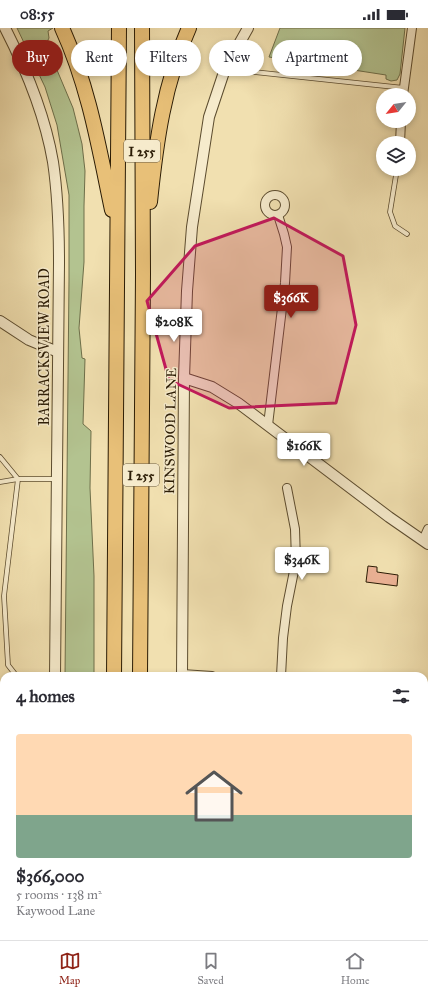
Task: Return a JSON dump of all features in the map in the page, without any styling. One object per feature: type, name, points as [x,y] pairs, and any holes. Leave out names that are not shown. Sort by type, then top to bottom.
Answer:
[{"type":"highway","points":[[62,28],[74,56],[90,106],[118,238]]},
{"type":"highway","name":"I 255","points":[[114,672],[119,28]]},
{"type":"highway","name":"I 255","points":[[140,672],[143,274],[142,28]]},
{"type":"highway","points":[[143,274],[155,157],[160,124],[175,67],[189,28]]},
{"type":"street","name":"BARRACKSVIEW ROAD","points":[[5,28],[24,66],[35,94],[47,134],[53,162],[58,217],[56,672]]},
{"type":"street","name":"KINSWOOD LANE","points":[[241,40],[248,28]]},
{"type":"street","points":[[404,88],[412,28]]},
{"type":"street","name":"KINSWOOD LANE","points":[[182,672],[184,378],[187,291],[192,227],[209,117],[223,76]]},
{"type":"street","points":[[268,425],[286,268],[287,247],[278,215]]},
{"type":"street","points":[[0,321],[29,340],[58,352]]},
{"type":"street","points":[[184,378],[212,387],[238,403],[389,517],[426,542],[428,529]]},
{"type":"street","points":[[281,672],[286,612],[296,561],[295,529],[287,488]]},
{"type":"lane","points":[[264,74],[376,89]]},
{"type":"lane","points":[[396,176],[390,212],[395,226],[407,234]]},
{"type":"lane","points":[[0,456],[18,479],[4,596],[8,665],[13,672]]},
{"type":"lane","points":[[0,482],[18,479],[57,479]]},
{"type":"highlighted area","points":[[274,218],[343,256],[356,325],[336,403],[229,408],[169,380],[147,301],[195,246]]},
{"type":"green space","points":[[17,28],[53,28],[48,31],[48,40],[23,40]]},
{"type":"green space","points":[[280,28],[405,28],[400,74],[397,80],[391,81],[386,79],[386,75],[362,71],[362,40],[275,40]]},
{"type":"green space","points":[[272,49],[272,57],[269,57]]},
{"type":"green space","points":[[40,76],[60,76],[73,108],[82,144],[85,171],[84,262],[79,328],[82,358],[85,359],[83,424],[91,431],[90,488],[94,576],[94,672],[65,672],[69,195],[57,125],[45,87]]},
{"type":"building","points":[[368,566],[377,567],[377,572],[398,575],[397,586],[366,582]]}]
